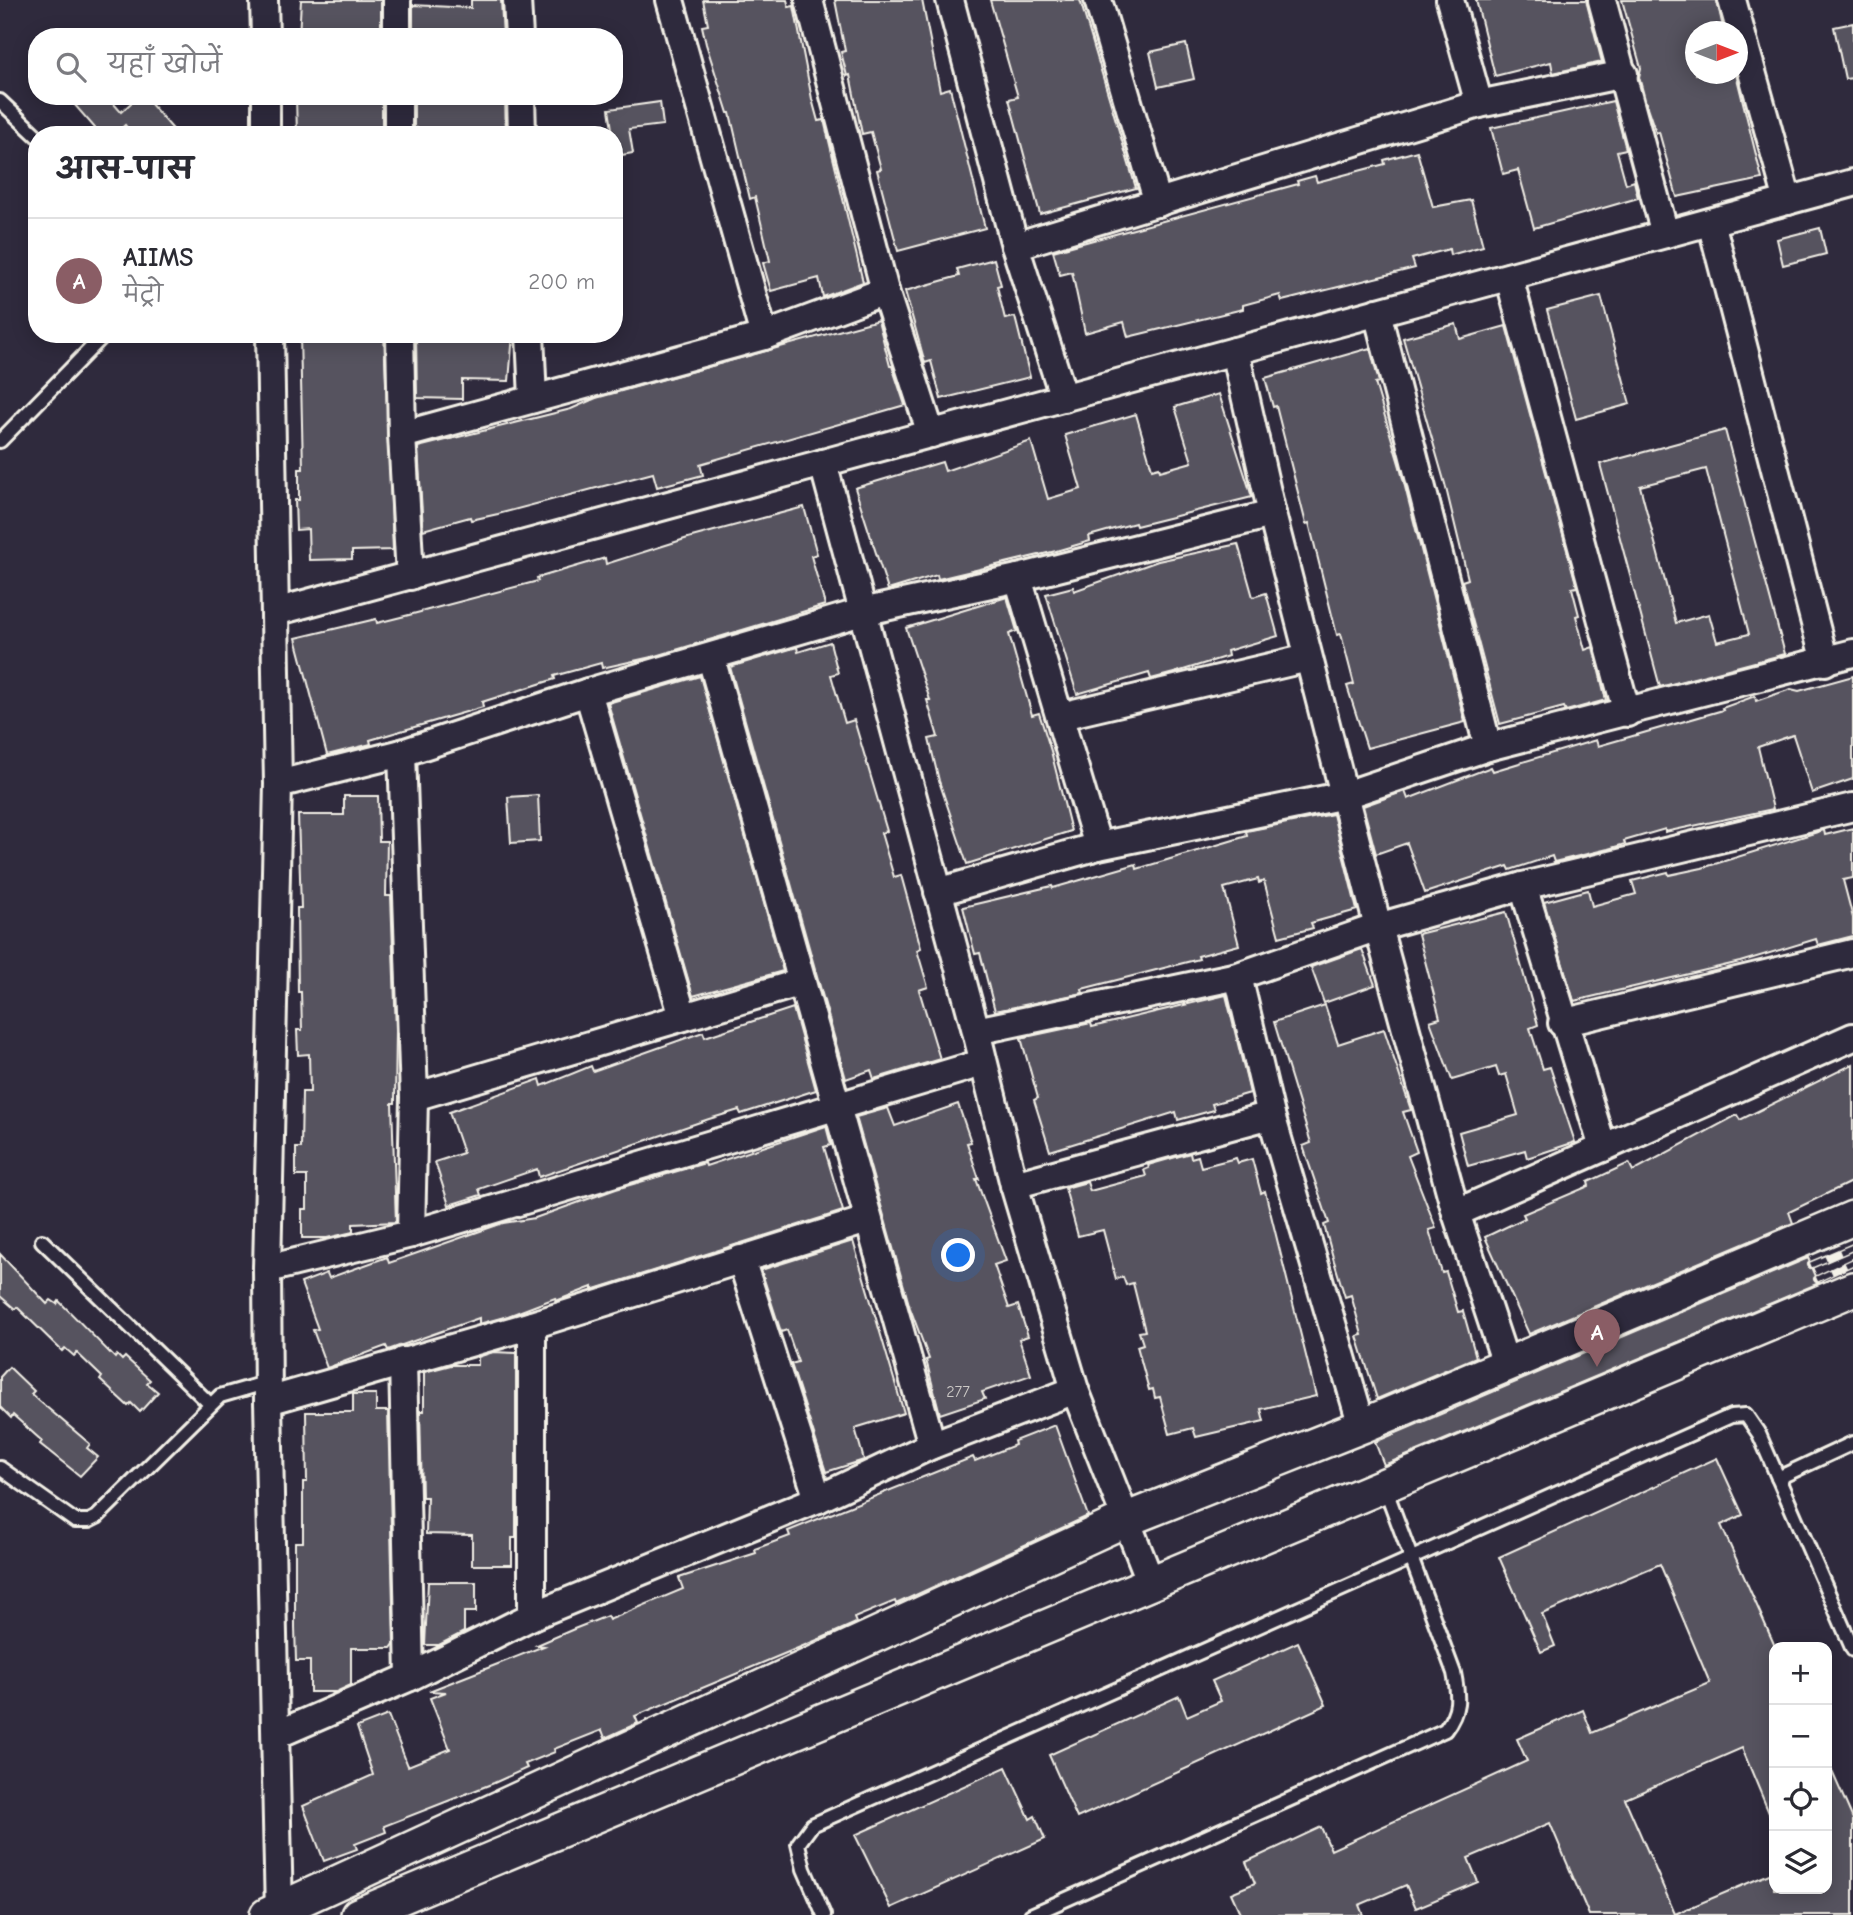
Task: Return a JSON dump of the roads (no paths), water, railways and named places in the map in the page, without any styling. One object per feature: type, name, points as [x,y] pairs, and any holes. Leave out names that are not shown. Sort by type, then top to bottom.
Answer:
[{"type":"street","points":[[264,0],[265,28]]},
{"type":"street","points":[[397,0],[397,28]]},
{"type":"street","points":[[517,0],[519,28]]},
{"type":"street","points":[[670,0],[764,336]]},
{"type":"street","points":[[809,0],[885,291],[931,434]]},
{"type":"street","points":[[950,0],[1015,246],[1064,398]]},
{"type":"street","points":[[1098,0],[1158,203]]},
{"type":"street","points":[[1450,0],[1479,104]]},
{"type":"street","points":[[1602,0],[1665,234]]},
{"type":"street","points":[[1732,0],[1788,201]]},
{"type":"street","points":[[1015,246],[1479,104],[1624,74]]},
{"type":"street","points":[[266,105],[266,126]]},
{"type":"street","points":[[398,105],[398,126]]},
{"type":"street","points":[[521,105],[522,126]]},
{"type":"street","points":[[275,612],[1853,183]]},
{"type":"street","points":[[1711,222],[1825,662]]},
{"type":"street","points":[[1509,277],[1627,713]]},
{"type":"street","points":[[401,435],[764,336],[885,291]]},
{"type":"street","points":[[1377,312],[1488,747]]},
{"type":"street","points":[[270,343],[278,785],[267,1269],[276,1735],[275,1913],[368,1866],[1125,1520],[1362,1426],[1853,1218]]},
{"type":"street","points":[[400,343],[401,435],[410,576]]},
{"type":"street","points":[[530,343],[533,399]]},
{"type":"street","points":[[1236,351],[1272,514],[1378,927],[1456,1213],[1506,1364]]},
{"type":"street","points":[[823,463],[1014,1185],[1076,1390],[1151,1583]]},
{"type":"street","points":[[278,785],[402,753],[588,692],[711,659],[862,612],[1018,578],[1272,514]]},
{"type":"street","points":[[1018,578],[1098,846]]},
{"type":"street","points":[[938,892],[1098,846],[1345,794],[1488,747],[1853,653]]},
{"type":"street","points":[[1061,716],[1308,658]]},
{"type":"street","points":[[711,659],[932,1446]]},
{"type":"street","points":[[588,692],[683,1017]]},
{"type":"street","points":[[402,753],[414,1097],[411,1234]]},
{"type":"street","points":[[975,1031],[1238,976],[1378,927],[1523,886],[1853,807]]},
{"type":"street","points":[[1523,886],[1562,1023],[1603,1148]]},
{"type":"street","points":[[1562,1023],[1853,953]]},
{"type":"street","points":[[1238,976],[1271,1115],[1362,1426]]},
{"type":"street","points":[[414,1097],[803,982]]},
{"type":"street","points":[[1456,1213],[1853,1037]]},
{"type":"street","points":[[267,1269],[411,1234],[982,1063]]},
{"type":"street","points":[[1014,1185],[1271,1115]]},
{"type":"street","points":[[268,1391],[403,1362],[532,1325],[867,1220]]},
{"type":"street","points":[[741,1259],[818,1499]]},
{"type":"street","points":[[358,1915],[1853,1289]]},
{"type":"street","points":[[532,1325],[532,1616]]},
{"type":"street","points":[[403,1362],[410,1677]]},
{"type":"street","points":[[276,1735],[410,1677],[532,1616],[818,1499],[932,1446],[1076,1390]]},
{"type":"lane","points":[[0,101],[28,127]]},
{"type":"lane","points":[[0,441],[96,343]]},
{"type":"lane","points":[[42,1241],[210,1404]]},
{"type":"lane","points":[[0,1468],[75,1521],[89,1521],[97,1517],[210,1404],[229,1391],[268,1391]]},
{"type":"lane","points":[[824,1915],[804,1870],[799,1844],[812,1825],[1731,1416],[1746,1415],[1759,1434],[1853,1650]]},
{"type":"lane","points":[[1778,1478],[1853,1443]]},
{"type":"lane","points":[[1031,1915],[1445,1730],[1457,1713],[1459,1698],[1454,1673],[1384,1485]]},
{"type":"railway","points":[[1811,1265],[1853,1247]]},
{"type":"railway","points":[[1817,1279],[1853,1262]]},
{"type":"place","name":"AIIMS","points":[[1597,1367]]}]
